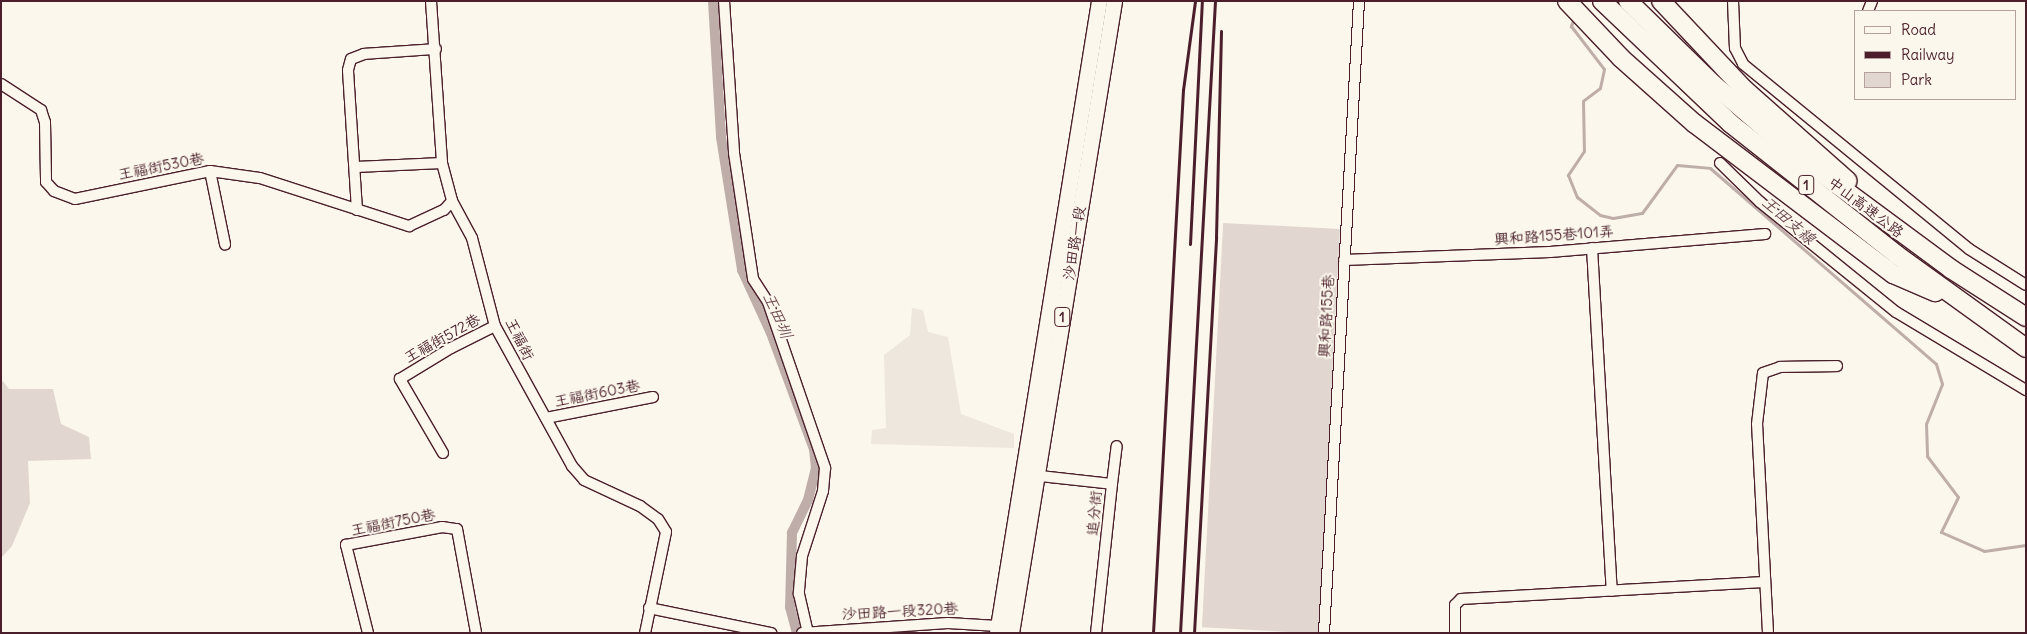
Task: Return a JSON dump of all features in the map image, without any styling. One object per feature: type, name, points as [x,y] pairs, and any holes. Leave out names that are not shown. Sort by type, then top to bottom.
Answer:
[{"type":"highway","name":"中山高速公路","points":[[1567,1],[1621,58],[1694,123],[1828,227],[1893,274],[1959,302]]},
{"type":"highway","name":"中山高速公路","points":[[1602,1],[1730,123],[1959,302],[2026,348]]},
{"type":"highway","name":"中山高速公路","points":[[1628,1],[1713,84],[1793,152],[1951,270],[2026,317]]},
{"type":"highway","points":[[1661,1],[1746,90],[1843,175],[1879,217]]},
{"type":"main road","name":"沙田路一段","points":[[1002,630],[1022,474],[1098,1]]},
{"type":"main road","name":"沙田路一段","points":[[1002,630],[1038,476],[1114,1]]},
{"type":"street","name":"王福街","points":[[431,1],[436,48],[442,163],[452,200],[472,238],[496,326],[572,466],[584,480],[640,506],[658,519],[666,532],[645,633]]},
{"type":"street","points":[[724,1],[734,153],[753,279],[768,302],[825,468],[823,492],[802,556],[799,594],[805,632]]},
{"type":"street","name":"興和路155巷","points":[[1324,633],[1360,1]]},
{"type":"street","points":[[1733,1],[1735,48],[1739,59],[1969,249],[2026,285]]},
{"type":"street","points":[[357,210],[356,167],[348,70],[351,59],[364,54],[436,48]]},
{"type":"street","name":"王福街530巷","points":[[1,84],[41,110],[45,122],[46,182],[63,195],[75,199],[210,171],[260,178],[409,226],[444,210],[452,200]]},
{"type":"street","points":[[356,167],[442,163]]},
{"type":"street","points":[[1720,163],[1760,202],[1896,312],[2026,390]]},
{"type":"street","points":[[210,171],[225,244]]},
{"type":"street","name":"興和路155巷101弄","points":[[1344,260],[1592,248],[1765,234]]},
{"type":"street","points":[[1592,248],[1612,590]]},
{"type":"street","name":"王福街572巷","points":[[442,453],[400,379],[450,348],[496,326]]},
{"type":"street","points":[[1768,633],[1757,424],[1763,373],[1780,367],[1837,366]]},
{"type":"street","name":"王福街603巷","points":[[546,418],[654,398]]},
{"type":"street","points":[[1112,484],[1117,446]]},
{"type":"street","name":"追分街","points":[[1022,474],[1112,484],[1096,633]]},
{"type":"street","name":"王福街750巷","points":[[368,633],[346,545],[442,527],[457,528],[476,633]]},
{"type":"street","points":[[1455,633],[1455,605],[1461,599],[1764,582]]},
{"type":"street","points":[[649,608],[771,633]]},
{"type":"street","name":"沙田路一段320巷","points":[[805,632],[948,623],[1002,630]]},
{"type":"shaded area","points":[[912,308],[923,310],[928,332],[948,337],[961,414],[1014,434],[1014,448],[871,444],[872,430],[886,428],[884,355],[910,335]]},
{"type":"green space","points":[[1223,223],[1340,229],[1319,633],[1202,627]]},
{"type":"green space","points":[[1,379],[9,389],[53,389],[61,424],[89,437],[91,459],[28,461],[30,503],[12,546],[1,558]]},
{"type":"waterway","name":"王田圳","points":[[713,1],[721,137],[742,270],[771,333],[814,449],[816,468],[808,500],[792,533],[790,607],[797,633]]},
{"type":"waterway","name":"王田支線","points":[[1574,18],[1571,26],[1604,69],[1600,88],[1583,101],[1584,151],[1568,175],[1577,197],[1600,215],[1613,218],[1642,213],[1677,165],[1710,168],[1936,364],[1942,384],[1926,424],[1927,456],[1958,497],[1941,532],[1984,551],[2026,545]]},
{"type":"railway","points":[[1153,633],[1183,90],[1195,1]]},
{"type":"railway","points":[[1190,244],[1202,1]]},
{"type":"railway","points":[[1180,633],[1215,1]]},
{"type":"railway","points":[[1194,633],[1216,237],[1221,31]]}]
